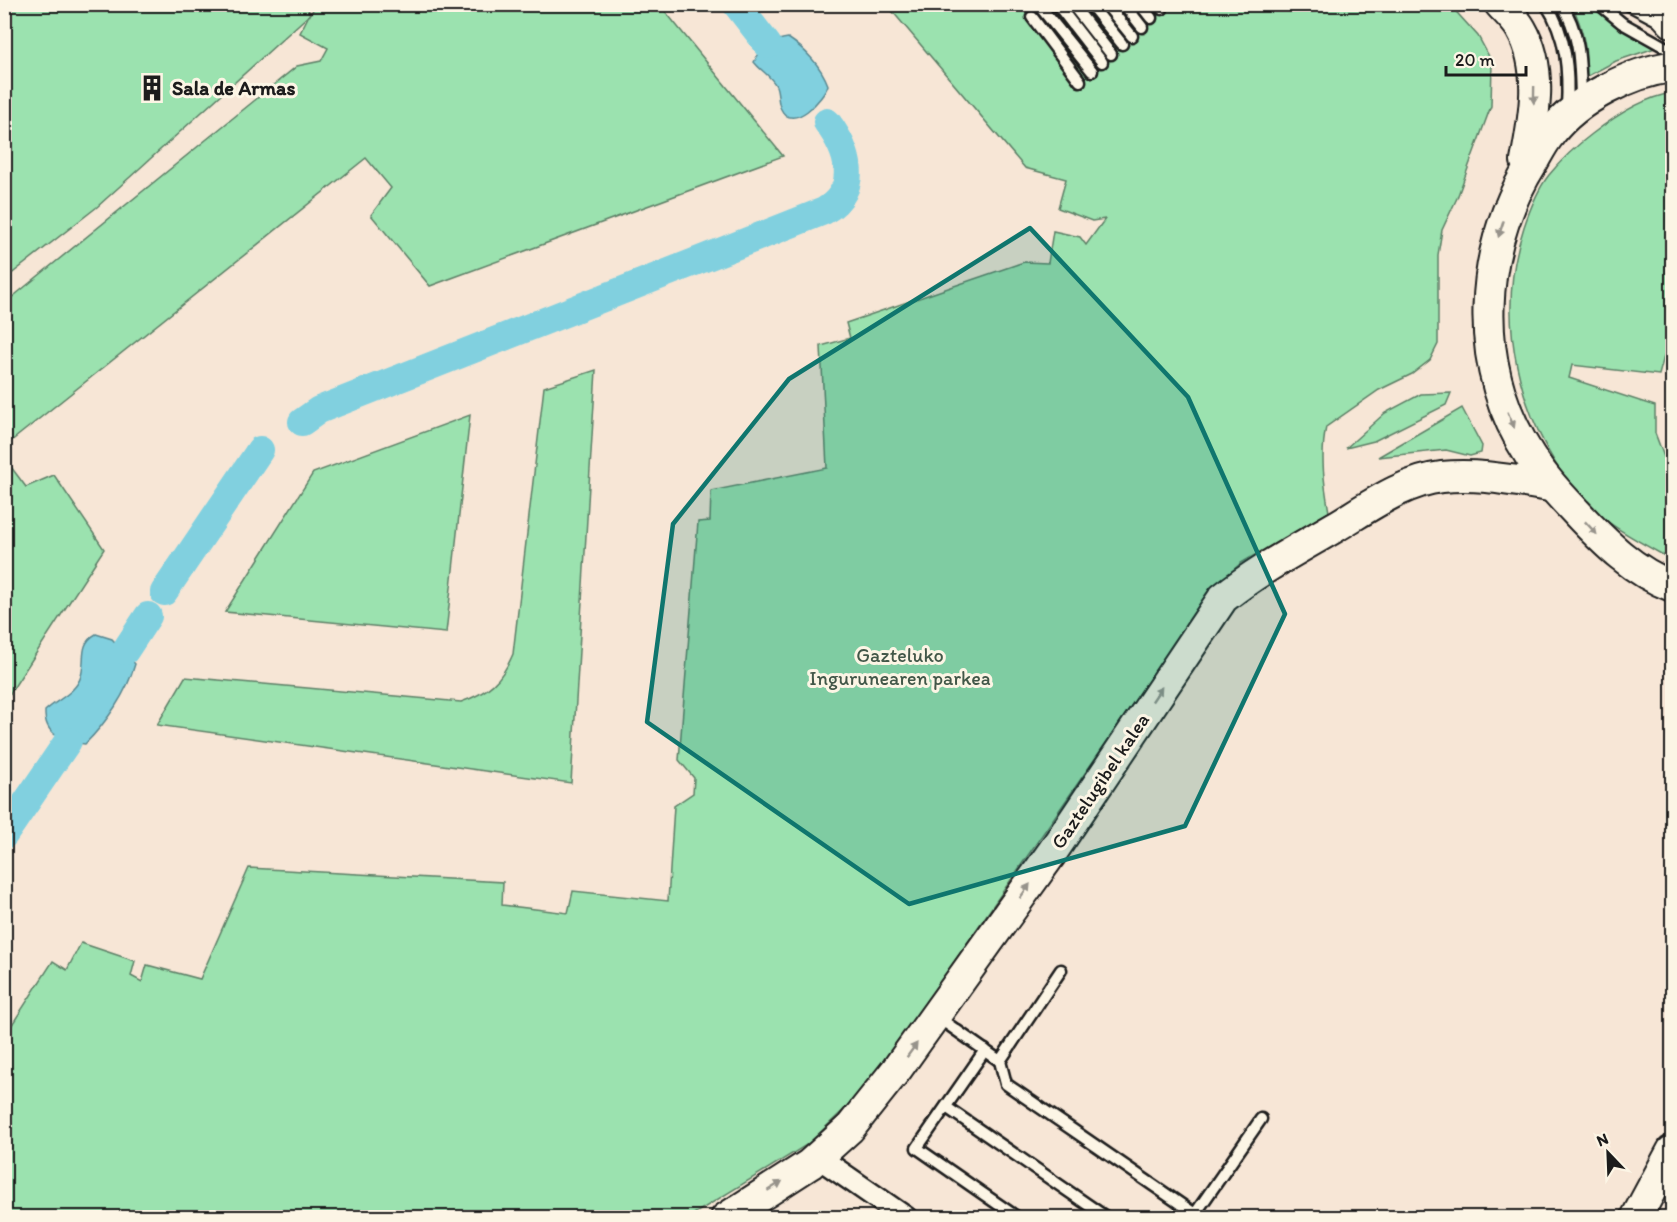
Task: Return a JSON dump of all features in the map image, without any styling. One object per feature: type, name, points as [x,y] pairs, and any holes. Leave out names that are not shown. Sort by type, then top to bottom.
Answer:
[{"type":"street","points":[[1500,4],[1521,29],[1535,64],[1533,120],[1524,176]]},
{"type":"street","points":[[1656,4],[1672,22]]},
{"type":"street","points":[[1672,67],[1657,69],[1626,80],[1574,112],[1551,132],[1507,209],[1496,244],[1489,280],[1489,335],[1499,389],[1512,424],[1529,456],[1551,486],[1607,546],[1656,580],[1672,586]]},
{"type":"street","name":"Gaztelugibel kalea","points":[[726,1218],[818,1157],[850,1128],[936,1015],[1051,854],[1223,598],[1260,570],[1381,500],[1415,484],[1441,477],[1480,477],[1551,486]]},
{"type":"street","points":[[1635,1218],[1672,1152]]},
{"type":"street","points":[[818,1157],[906,1218]]},
{"type":"lane","points":[[1057,4],[1107,58],[1072,4]]},
{"type":"lane","points":[[1090,4],[1122,44]]},
{"type":"lane","points":[[1106,4],[1132,36]]},
{"type":"lane","points":[[1124,4],[1142,27]]},
{"type":"lane","points":[[1140,4],[1151,18]]},
{"type":"lane","points":[[1546,4],[1564,47],[1574,112]]},
{"type":"lane","points":[[1561,4],[1569,16],[1578,42],[1574,112]]},
{"type":"lane","points":[[1599,4],[1622,23],[1672,51]]},
{"type":"lane","points":[[1626,4],[1672,28]]},
{"type":"lane","points":[[1042,9],[1092,71]]},
{"type":"lane","points":[[1032,17],[1080,81]]},
{"type":"lane","points":[[1000,1061],[1061,970]]},
{"type":"lane","points":[[936,1015],[1000,1061],[1006,1084],[1195,1214],[1261,1119]]},
{"type":"lane","points":[[985,1050],[917,1148],[1018,1218]]},
{"type":"lane","points":[[946,1107],[1107,1218]]},
{"type":"highlighted area","points":[[1030,228],[1188,397],[1285,614],[1185,826],[909,904],[647,722],[673,524],[789,379]]},
{"type":"green space","points":[[316,4],[660,5],[783,156],[430,286],[371,215],[391,188],[366,158],[5,446],[5,303],[297,66],[321,61],[328,48],[300,33],[309,15],[97,207],[5,279],[5,5],[307,5],[310,15]]},
{"type":"green space","name":"Gazteluko Ingurunearen parkea","points":[[887,5],[1450,5],[1478,36],[1492,62],[1491,106],[1457,198],[1442,230],[1438,255],[1438,344],[1430,360],[1412,374],[1379,390],[1326,427],[1323,459],[1329,512],[1241,563],[1214,587],[947,972],[900,1045],[856,1098],[808,1144],[689,1217],[5,1217],[4,1037],[53,961],[67,970],[81,943],[135,961],[131,976],[142,982],[147,965],[200,979],[249,868],[503,882],[502,905],[568,913],[573,891],[668,901],[674,806],[693,793],[694,778],[679,760],[698,522],[710,521],[711,491],[827,468],[821,346],[850,338],[846,323],[1024,262],[1048,263],[1053,231],[1080,237],[1086,245],[1105,219],[1092,221],[1058,208],[1066,179],[1025,168]]},
{"type":"green space","points":[[1572,5],[1592,5],[1655,48],[1616,61],[1586,77],[1584,40]]},
{"type":"green space","points":[[1672,93],[1672,340],[1666,349],[1659,375],[1572,365],[1569,378],[1655,406],[1655,433],[1672,478],[1672,560],[1621,531],[1596,513],[1576,493],[1556,464],[1539,433],[1526,400],[1517,366],[1512,331],[1511,296],[1515,261],[1524,227],[1537,193],[1549,175],[1575,148],[1610,121],[1641,103]]},
{"type":"green space","points":[[596,370],[571,783],[157,725],[185,677],[461,702],[486,690],[499,678],[513,654],[544,387]]},
{"type":"green space","points":[[1451,393],[1446,405],[1374,441],[1346,448],[1385,413],[1421,394]]},
{"type":"green space","points":[[1462,408],[1482,446],[1481,453],[1470,456],[1446,450],[1378,457]]},
{"type":"green space","points":[[470,415],[446,633],[225,612],[313,473]]},
{"type":"green space","points":[[5,459],[26,487],[54,475],[104,549],[5,701]]},
{"type":"water","points":[[788,38],[812,58],[828,85],[814,105],[800,116],[792,117],[786,115],[781,109],[774,83],[754,62],[768,46]]},
{"type":"water","points":[[96,634],[112,639],[135,664],[127,686],[101,727],[85,744],[77,743],[62,739],[51,731],[45,711],[75,687],[81,676],[85,647],[90,638]]},
{"type":"waterway","points":[[736,4],[768,45]]},
{"type":"waterway","points":[[302,422],[319,410],[824,211],[836,202],[843,192],[848,169],[841,145],[827,122]]},
{"type":"waterway","points":[[164,592],[260,450]]},
{"type":"waterway","points":[[125,651],[148,616]]},
{"type":"waterway","points":[[4,835],[68,741]]},
{"type":"place","name":"Sala de Armas","points":[[152,88]]}]
